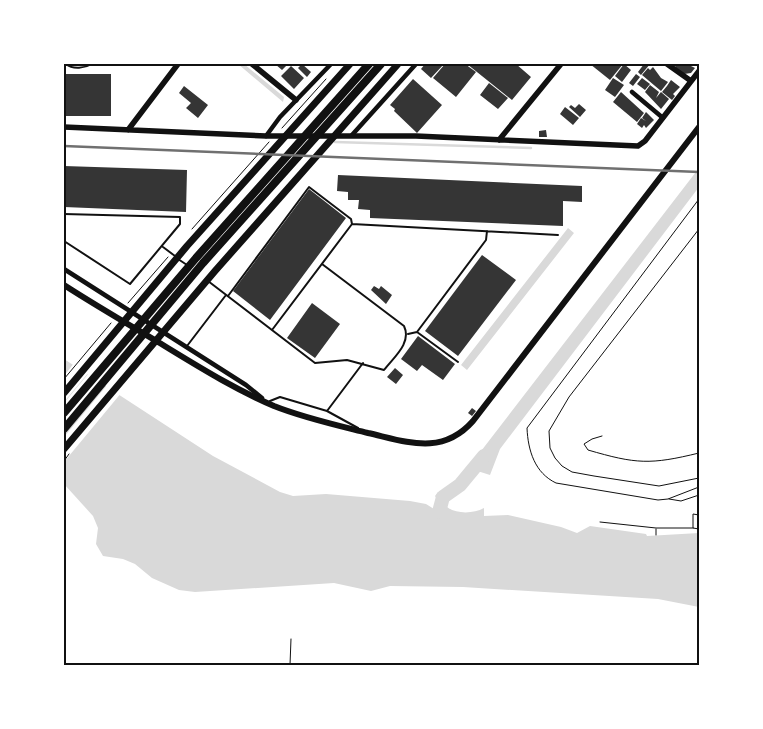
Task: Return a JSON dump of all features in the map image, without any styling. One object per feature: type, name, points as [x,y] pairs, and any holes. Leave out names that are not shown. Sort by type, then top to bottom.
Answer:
[{"type":"highway","points":[[64,393],[187,246],[350,64]]},
{"type":"highway","points":[[64,413],[196,258],[369,64]]},
{"type":"highway","points":[[64,429],[203,263],[381,64]]},
{"type":"highway","points":[[67,451],[221,264],[398,64]]},
{"type":"main road","points":[[64,285],[186,361],[237,389],[267,402],[319,422],[367,433],[427,444],[448,440],[468,426],[699,127]]},
{"type":"street","points":[[128,130],[178,64]]},
{"type":"street","points":[[252,64],[296,100]]},
{"type":"street","points":[[266,136],[280,117],[330,64]]},
{"type":"street","points":[[352,135],[416,64]]},
{"type":"street","points":[[499,140],[561,64]]},
{"type":"street","points":[[667,64],[691,82]]},
{"type":"street","points":[[64,127],[266,136],[352,135],[638,146],[663,118],[699,71]]},
{"type":"street","points":[[632,92],[663,118]]},
{"type":"street","points":[[64,269],[187,346],[246,385],[267,402]]},
{"type":"lane","points":[[66,64],[70,67],[86,68],[92,64]]},
{"type":"lane","points":[[187,346],[309,187],[350,219],[352,224]]},
{"type":"lane","points":[[64,218],[65,214],[180,217],[180,224],[163,247],[130,284],[64,241]]},
{"type":"lane","points":[[352,224],[558,234]]},
{"type":"lane","points":[[272,330],[352,224]]},
{"type":"lane","points":[[408,334],[417,332],[486,240],[487,231]]},
{"type":"lane","points":[[163,247],[315,363],[347,360],[384,370],[407,340],[408,334],[404,326],[322,264]]},
{"type":"lane","points":[[417,332],[458,362]]},
{"type":"lane","points":[[327,411],[363,363]]},
{"type":"lane","points":[[267,402],[280,397],[327,411],[367,433]]},
{"type":"path","points":[[699,199],[527,428],[527,441],[534,460],[540,471],[552,481],[570,487],[609,494],[658,500],[681,501],[699,496]]},
{"type":"path","points":[[699,229],[569,397],[553,421],[549,438],[554,458],[572,472],[659,486],[699,478]]},
{"type":"path","points":[[602,436],[584,444],[588,450],[622,460],[648,463],[699,453]]},
{"type":"path","points":[[64,461],[67,451]]},
{"type":"path","points":[[668,499],[699,487]]},
{"type":"path","points":[[693,528],[693,514],[699,515]]},
{"type":"path","points":[[600,522],[656,528],[699,529]]},
{"type":"path","points":[[656,528],[656,536]]},
{"type":"path","points":[[290,665],[291,639]]},
{"type":"shaded area","points":[[238,64],[244,64],[284,97],[283,102]]},
{"type":"shaded area","points":[[699,168],[699,187],[500,449],[490,475],[468,468]]},
{"type":"shaded area","points":[[568,228],[574,233],[467,370],[461,365]]},
{"type":"shaded area","points":[[64,359],[213,456],[280,492],[293,496],[326,494],[410,501],[426,504],[434,509],[438,501],[435,496],[438,492],[444,493],[448,498],[447,507],[455,511],[470,512],[484,508],[484,516],[508,515],[561,527],[577,533],[590,526],[646,534],[647,536],[699,533],[699,607],[658,599],[463,587],[390,586],[371,591],[334,583],[195,592],[179,590],[152,578],[135,564],[123,559],[103,556],[96,544],[98,528],[93,516],[64,484]]},
{"type":"pier","points":[[74,363],[89,372],[64,402],[64,376]]},
{"type":"pier","points":[[89,373],[107,383],[64,435],[64,403]]},
{"type":"pier","points":[[108,384],[122,392],[64,462],[64,437]]},
{"type":"building","points":[[275,64],[288,64],[282,70]]},
{"type":"building","points":[[302,64],[311,72],[307,77],[298,68]]},
{"type":"building","points":[[425,64],[444,64],[431,78],[421,69]]},
{"type":"building","points":[[445,64],[465,64],[476,72],[456,97],[433,78]]},
{"type":"building","points":[[467,64],[516,64],[531,77],[512,100]]},
{"type":"building","points":[[590,64],[623,64],[610,80]]},
{"type":"building","points":[[624,64],[631,70],[622,82],[615,76]]},
{"type":"building","points":[[644,64],[650,64],[641,75],[638,72]]},
{"type":"building","points":[[677,64],[687,64],[695,68],[691,73],[684,74],[675,67]]},
{"type":"building","points":[[291,66],[304,78],[294,89],[281,76]]},
{"type":"building","points":[[653,67],[661,78],[668,82],[661,91],[642,75],[648,68],[650,70]]},
{"type":"building","points":[[64,74],[111,74],[111,116],[64,116]]},
{"type":"building","points":[[636,74],[640,77],[633,86],[629,83]]},
{"type":"building","points":[[613,78],[624,85],[615,97],[605,90]]},
{"type":"building","points":[[642,78],[650,84],[645,90],[637,84]]},
{"type":"building","points":[[413,79],[442,105],[417,133],[390,105]]},
{"type":"building","points":[[671,80],[680,87],[673,94],[675,96],[672,100],[662,92]]},
{"type":"building","points":[[489,83],[508,98],[498,109],[480,95]]},
{"type":"building","points":[[650,85],[659,92],[656,98],[661,92],[669,99],[661,109],[645,92]]},
{"type":"building","points":[[184,86],[208,105],[198,118],[186,108],[191,103],[179,93]]},
{"type":"building","points":[[621,92],[644,113],[637,122],[613,102]]},
{"type":"building","points":[[579,104],[586,110],[580,117],[569,107],[571,105],[575,108]]},
{"type":"building","points":[[565,107],[579,118],[573,125],[560,114]]},
{"type":"building","points":[[646,112],[654,120],[646,128],[644,125],[642,128],[637,124],[641,118],[646,121],[642,118]]},
{"type":"building","points":[[546,130],[547,137],[539,137],[539,131]]},
{"type":"building","points":[[64,166],[187,170],[186,212],[64,207]]},
{"type":"building","points":[[338,175],[582,186],[582,202],[563,201],[563,226],[370,218],[370,210],[358,209],[359,200],[348,200],[348,192],[337,191]]},
{"type":"building","points":[[309,189],[346,218],[270,320],[233,291]]},
{"type":"building","points":[[482,255],[516,280],[458,356],[425,331]]},
{"type":"building","points":[[374,286],[379,289],[381,286],[392,295],[386,304],[371,290]]},
{"type":"building","points":[[312,303],[340,324],[315,358],[287,338]]},
{"type":"building","points":[[418,336],[455,364],[443,380],[422,365],[417,371],[401,359]]},
{"type":"building","points":[[395,368],[403,375],[396,384],[387,377]]},
{"type":"building","points":[[472,408],[476,411],[472,416],[468,413]]},
{"type":"waterway","points":[[335,142],[531,148]]},
{"type":"waterway","points":[[439,512],[443,497],[460,485],[484,456]]},
{"type":"railway","points":[[64,146],[699,172]]}]
